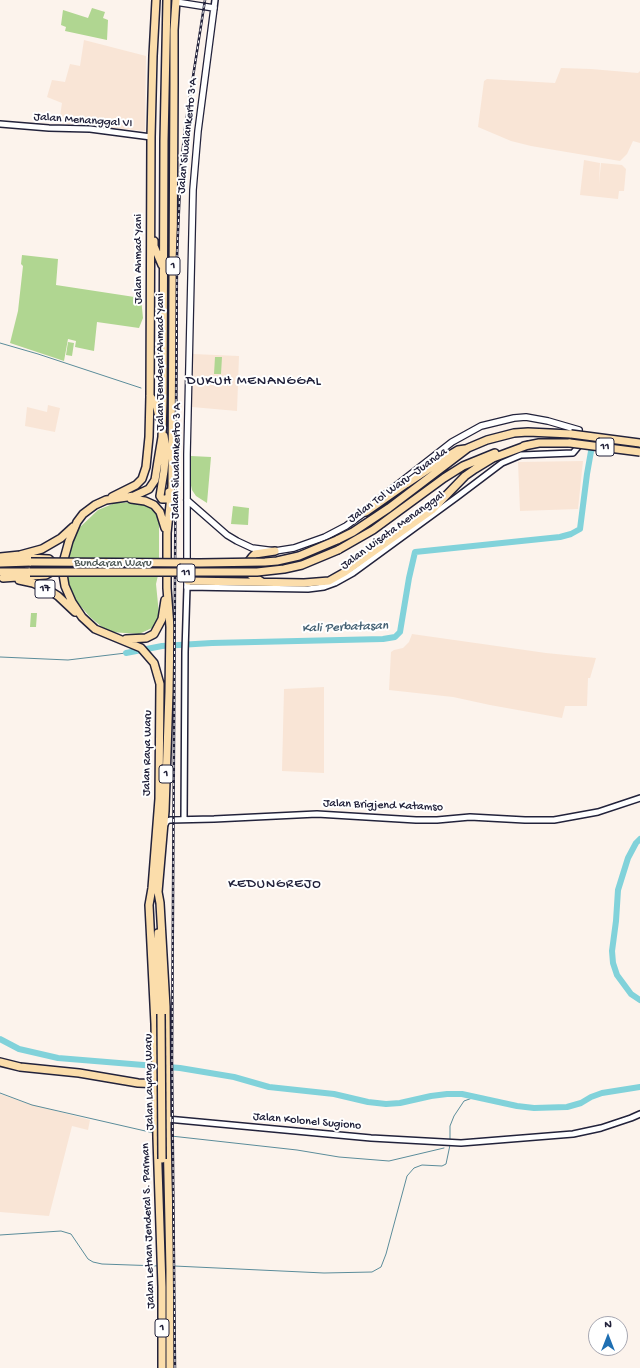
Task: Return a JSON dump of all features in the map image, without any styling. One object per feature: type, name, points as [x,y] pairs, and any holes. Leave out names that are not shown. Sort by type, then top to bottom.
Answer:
[{"type":"highway","name":"Jalan Ahmad Yani","points":[[110,498],[136,485],[142,479],[146,467],[149,436],[151,136],[156,0]]},
{"type":"highway","name":"Jalan Jenderal Ahmad Yani","points":[[119,497],[139,495],[149,490],[155,480],[162,436],[164,141],[167,0]]},
{"type":"highway","name":"Jalan Jenderal Ahmad Yani","points":[[167,533],[172,486],[174,53],[176,1]]},
{"type":"highway","points":[[151,204],[154,209],[154,246],[164,269]]},
{"type":"highway","points":[[150,396],[156,404],[162,436]]},
{"type":"highway","points":[[162,427],[166,449],[163,479],[159,493],[160,498],[164,500],[169,497],[172,468]]},
{"type":"highway","name":"Jalan Tol Waru–Juanda","points":[[0,563],[200,563],[277,561],[299,556],[353,532],[389,508],[468,448],[487,440],[514,432],[535,432],[571,434],[640,442]]},
{"type":"highway","points":[[149,436],[158,461]]},
{"type":"highway","name":"Jalan Tol Waru–Juanda","points":[[1,576],[30,572],[205,573],[257,572],[284,569],[302,565],[338,550],[373,530],[444,478],[463,466],[494,453],[539,443],[570,443],[640,452]]},
{"type":"highway","points":[[187,584],[320,583],[329,581],[340,576],[432,510],[465,476],[475,469],[493,458],[528,445]]},
{"type":"highway","points":[[366,512],[448,456],[458,450],[468,448]]},
{"type":"highway","name":"Jalan Raya Waru","points":[[119,497],[110,498],[95,505],[78,521],[65,553],[63,574],[65,586],[72,602],[82,617],[95,629],[141,648],[153,660],[160,684],[159,799],[155,890],[160,903],[166,999],[167,1078]]},
{"type":"highway","name":"1","points":[[119,497],[139,499],[154,505],[160,512],[167,533]]},
{"type":"highway","points":[[69,522],[78,521]]},
{"type":"highway","points":[[0,557],[31,553],[47,546],[61,538],[78,521]]},
{"type":"highway","name":"Jalan Raya Waru","points":[[156,1076],[149,905],[155,890],[165,811],[170,657],[167,588],[167,533]]},
{"type":"highway","points":[[266,583],[251,575],[248,567],[249,561],[255,554],[275,551]]},
{"type":"highway","points":[[1,576],[46,575],[53,571],[53,563],[49,559],[9,556]]},
{"type":"highway","name":"17","points":[[1,576],[33,583],[50,591],[82,617]]},
{"type":"highway","points":[[112,636],[139,639],[150,637],[154,634],[162,619],[167,588]]},
{"type":"highway","name":"Jalan Layang Waru","points":[[155,890],[155,937],[161,1014],[162,1159],[166,1288]]},
{"type":"highway","points":[[0,1062],[20,1067],[79,1073],[138,1082],[149,1088],[156,1098]]},
{"type":"highway","points":[[138,1082],[156,1076]]},
{"type":"highway","points":[[138,1082],[156,1076],[167,1078]]},
{"type":"highway","name":"Jalan Letnan Jenderal S. Parman","points":[[156,1076],[157,1134],[166,1268]]},
{"type":"highway","name":"Jalan Letnan Jenderal S. Parman","points":[[166,1268],[167,1078]]},
{"type":"highway","name":"1","points":[[166,1288],[170,1368]]},
{"type":"highway","name":"Jalan Letnan Jenderal S. Parman","points":[[162,1368],[166,1288]]},
{"type":"main road","points":[[176,1],[214,8]]},
{"type":"main road","name":"Jalan Siwalankerto 3 A","points":[[187,584],[187,500],[193,197],[198,131],[214,8]]},
{"type":"main road","points":[[187,500],[227,535],[252,548],[275,551],[294,548],[325,537],[346,526],[366,512],[375,502],[437,453],[462,436],[481,426],[514,418],[526,417],[548,421],[579,430]]},
{"type":"street","points":[[214,8],[215,0]]},
{"type":"street","name":"Jalan Menanggal VI","points":[[0,124],[49,128],[90,129],[151,136]]},
{"type":"street","name":"Jalan Wisata Menanggal","points":[[187,584],[308,589],[324,587],[335,583],[353,573],[446,506],[488,472],[507,459],[531,454],[574,453],[578,447],[579,430]]},
{"type":"street","name":"Jalan Siwalankerto 3 A","points":[[184,819],[187,584]]},
{"type":"street","name":"Jalan Brigjend Katamso","points":[[170,820],[317,814],[416,820],[470,817],[554,820],[573,818],[598,812],[640,798]]},
{"type":"street","points":[[164,826],[165,822],[170,820],[165,811]]},
{"type":"street","name":"Jalan Kolonel Sugiono","points":[[167,1119],[355,1136],[453,1143],[574,1134],[600,1128],[640,1114]]},
{"type":"shaded area","points":[[84,40],[146,56],[145,131],[59,123],[62,103],[47,97],[52,80],[65,82],[70,64],[80,66]]},
{"type":"shaded area","points":[[561,68],[638,73],[640,71],[640,143],[633,141],[627,154],[620,161],[531,146],[511,141],[478,127],[484,81],[487,79],[555,83]]},
{"type":"shaded area","points":[[584,160],[600,163],[599,184],[601,163],[622,165],[626,169],[624,191],[619,191],[618,199],[580,195]]},
{"type":"shaded area","points":[[193,354],[239,356],[237,411],[192,407]]},
{"type":"shaded area","points":[[48,405],[60,408],[55,432],[25,426],[27,407],[47,412]]},
{"type":"shaded area","points":[[583,461],[578,509],[520,511],[518,462]]},
{"type":"shaded area","points":[[412,634],[546,653],[596,658],[590,678],[588,678],[587,706],[565,706],[562,718],[453,697],[389,690],[391,652],[403,648],[409,642]]},
{"type":"shaded area","points":[[324,687],[324,773],[282,771],[284,689]]},
{"type":"shaded area","points":[[0,1094],[23,1102],[90,1120],[88,1130],[72,1126],[49,1216],[0,1212]]},
{"type":"green space","points":[[92,8],[105,12],[103,18],[108,20],[107,40],[65,31],[66,27],[61,25],[63,10],[88,18]]},
{"type":"green space","points":[[22,255],[58,259],[56,285],[141,298],[143,318],[139,328],[97,322],[94,351],[75,347],[76,341],[68,339],[64,361],[10,343],[18,311],[23,266],[21,264]]},
{"type":"green space","points":[[68,342],[74,343],[72,356],[66,355]]},
{"type":"green space","points":[[215,357],[222,357],[221,374],[214,374]]},
{"type":"green space","points":[[191,456],[211,457],[207,503],[196,496],[192,490],[190,481]]},
{"type":"green space","name":"Bundaran Waru","points":[[140,502],[153,508],[159,518],[159,571],[156,584],[159,614],[156,623],[152,628],[139,634],[111,632],[90,617],[77,602],[71,591],[68,579],[67,558],[71,543],[77,530],[98,510],[115,503]]},
{"type":"green space","points":[[233,506],[249,508],[248,525],[231,524]]},
{"type":"green space","points":[[31,613],[37,613],[36,627],[30,627]]},
{"type":"waterway","points":[[160,335],[160,377]]},
{"type":"waterway","points":[[0,343],[141,388]]},
{"type":"waterway","name":"Kali Perbatasan","points":[[126,653],[162,646],[212,643],[383,639],[395,637],[400,632],[415,552],[560,537],[571,534],[580,529],[593,440],[640,448]]},
{"type":"waterway","name":"Kali Perbatasan","points":[[0,657],[68,660],[126,653]]},
{"type":"waterway","points":[[640,839],[636,843],[628,858],[618,890],[612,951],[613,963],[617,975],[631,994],[640,1000]]},
{"type":"waterway","points":[[0,1039],[19,1049],[58,1058],[180,1068],[234,1077],[269,1087],[334,1094],[368,1102],[386,1104],[400,1103],[431,1096],[462,1094],[517,1106],[534,1108],[567,1107],[581,1103],[602,1093],[640,1087]]},
{"type":"waterway","points":[[0,1093],[32,1105],[154,1133]]},
{"type":"waterway","points":[[450,1139],[450,1126],[454,1116],[464,1101],[475,1097]]},
{"type":"waterway","points":[[171,1136],[297,1150],[339,1157],[389,1161],[444,1148]]},
{"type":"waterway","points":[[174,1266],[324,1273],[372,1272],[381,1267],[386,1254],[407,1176],[414,1168],[422,1165],[442,1166],[446,1164],[450,1145]]},
{"type":"waterway","points":[[0,1235],[61,1231],[71,1234],[88,1259],[93,1262],[102,1264],[159,1266]]},
{"type":"railway","points":[[175,1368],[172,1060],[177,254],[181,165],[185,128],[205,0]]},
{"type":"district","name":"DUKUH MENANGGAL","points":[[254,382]]},
{"type":"district","name":"KEDUNGREJO","points":[[275,885]]}]
